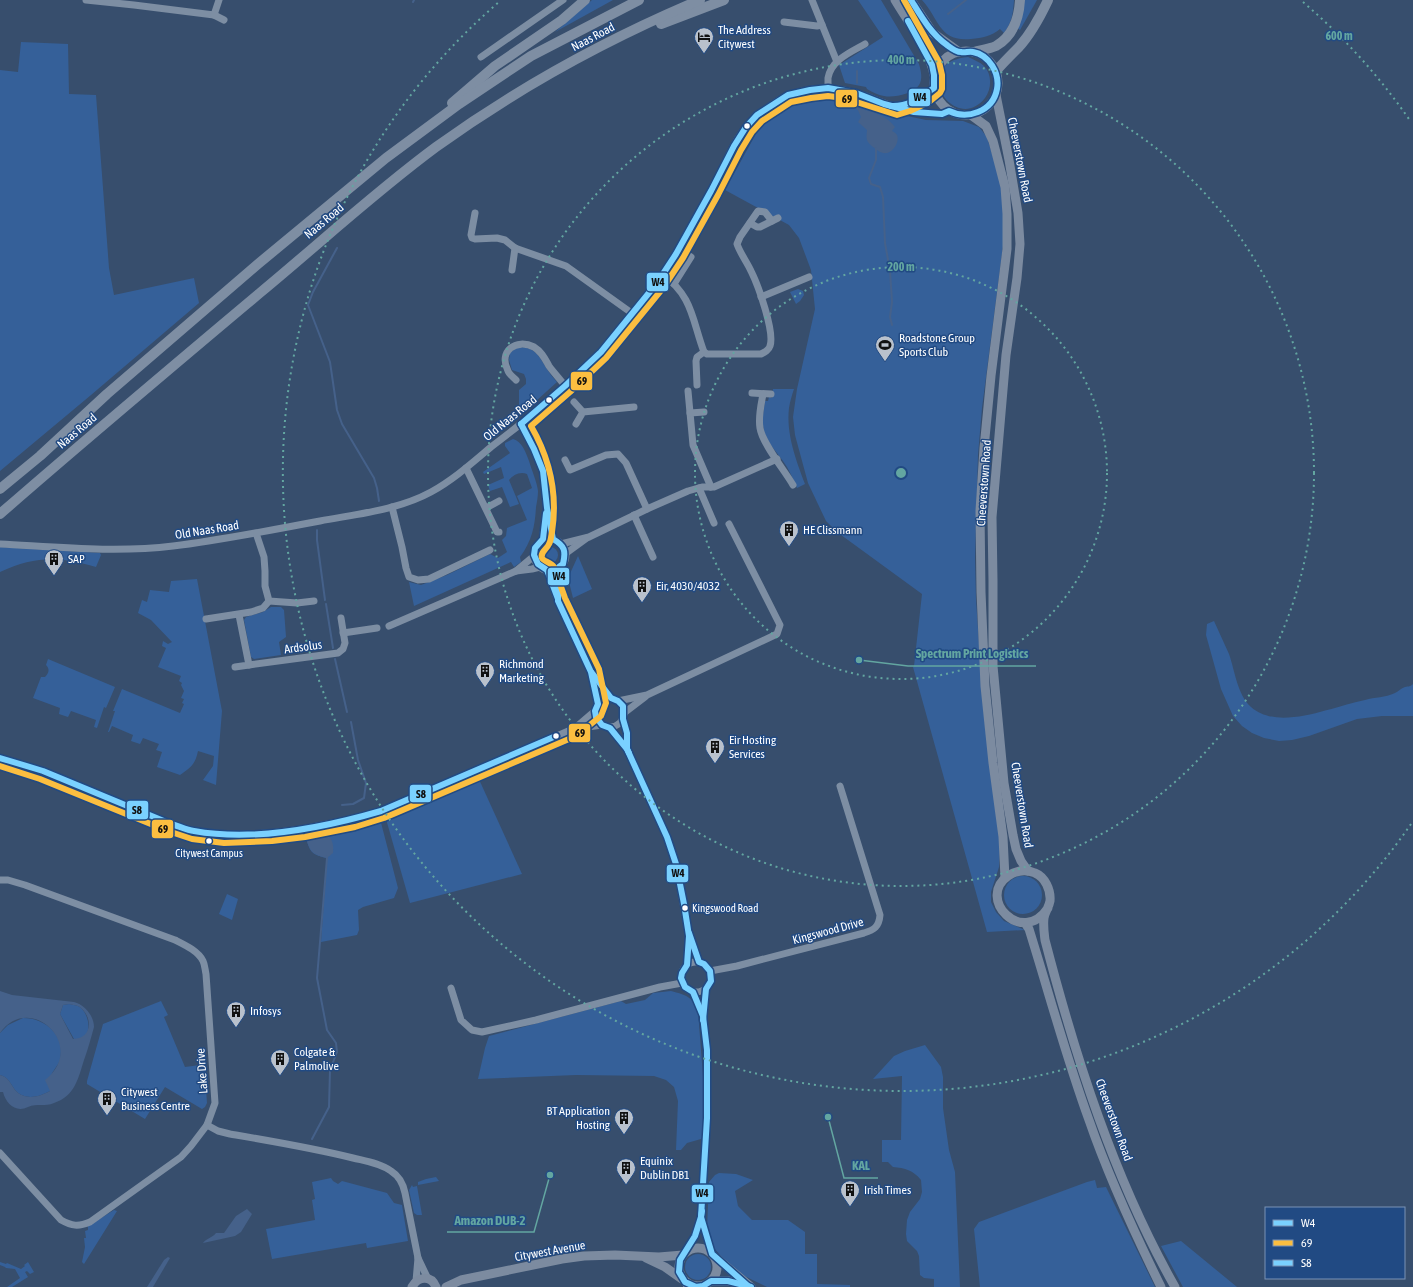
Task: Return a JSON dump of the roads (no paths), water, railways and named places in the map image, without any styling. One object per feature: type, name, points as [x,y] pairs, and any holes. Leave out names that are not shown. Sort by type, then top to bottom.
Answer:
[{"type":"highway","points":[[386,158],[495,66],[562,20],[585,0]]},
{"type":"highway","name":"Naas Road","points":[[0,489],[40,456],[113,388],[258,264],[386,158],[459,104],[531,56],[639,0]]},
{"type":"highway","name":"Naas Road","points":[[0,514],[395,178],[434,148],[540,79],[659,17],[700,0]]},
{"type":"highway","points":[[598,48],[724,0]]},
{"type":"highway","points":[[974,52],[995,46],[1006,38],[1016,24],[1019,14],[1020,0]]},
{"type":"highway","points":[[996,71],[1006,58],[1018,48],[1036,24],[1048,0]]},
{"type":"highway","points":[[0,485],[40,456]]},
{"type":"main road","points":[[895,0],[927,54],[932,65],[934,88],[939,101],[949,111],[962,116],[971,115],[984,110],[991,104],[998,88],[996,71],[987,60],[974,52],[958,52],[950,55],[943,60],[934,75]]},
{"type":"main road","points":[[911,0],[933,33],[958,52]]},
{"type":"main road","name":"Cheeverstown Road","points":[[996,95],[1016,198],[1020,244],[1017,278],[1006,355],[992,516],[994,666],[1004,783],[1016,849],[1021,861],[1028,871],[1037,874],[1044,880],[1050,894],[1048,908],[1044,916],[1043,928],[1045,940],[1085,1078],[1117,1165],[1144,1227],[1175,1287]]},
{"type":"main road","name":"Cheeverstown Road","points":[[971,115],[986,126],[993,141],[1005,187],[1007,214],[1008,249],[984,448],[980,511],[981,592],[985,686],[992,763],[1003,837],[1005,878],[1000,885],[998,903],[1008,918],[1016,922],[1024,923],[1029,929],[1068,1059],[1097,1143],[1132,1228],[1161,1287]]},
{"type":"main road","points":[[1005,878],[1012,873],[1028,871]]},
{"type":"main road","points":[[1024,923],[1038,919],[1048,908]]},
{"type":"main road","points":[[693,1248],[700,1248],[706,1250],[749,1286],[728,1280],[703,1286],[690,1286],[685,1283],[679,1272],[678,1266],[684,1254],[693,1248]]},
{"type":"main road","name":"Citywest Avenue","points":[[412,1285],[421,1278],[432,1283],[461,1280],[562,1259],[599,1255],[644,1256],[684,1254]]},
{"type":"main road","name":"Citywest Avenue","points":[[644,1256],[665,1267],[685,1283]]},
{"type":"main road","points":[[709,1284],[717,1273],[717,1265],[713,1256]]},
{"type":"main road","name":"Citywest Avenue","points":[[446,1287],[461,1280]]},
{"type":"street","points":[[86,0],[134,4],[214,15],[224,20]]},
{"type":"street","points":[[214,15],[219,0]]},
{"type":"street","points":[[480,57],[563,0]]},
{"type":"street","points":[[812,0],[837,62]]},
{"type":"street","points":[[784,22],[817,26],[822,25]]},
{"type":"street","points":[[828,88],[828,78],[831,70],[837,62],[865,44]]},
{"type":"street","name":"Old Naas Road","points":[[0,544],[108,550],[171,547],[256,533],[392,507],[431,492],[466,468],[521,424],[564,387],[601,352],[633,314],[676,254],[734,146],[746,127],[757,115],[788,96],[810,90],[828,88],[856,93],[914,112],[942,114],[949,111]]},
{"type":"street","points":[[896,107],[914,101],[934,88]]},
{"type":"street","points":[[704,352],[707,354],[761,354],[767,351],[770,346],[771,342],[768,321],[761,297],[752,273],[737,244],[750,223],[758,211],[761,210],[775,219],[760,227],[756,227],[750,223]]},
{"type":"street","points":[[475,214],[471,235],[472,238],[505,240],[515,248],[566,266],[633,314]]},
{"type":"street","points":[[512,270],[515,248]]},
{"type":"street","points":[[674,284],[691,257],[683,252]]},
{"type":"street","points":[[662,274],[674,284],[687,302],[692,312],[704,352]]},
{"type":"street","points":[[761,297],[809,277]]},
{"type":"street","points":[[516,380],[508,371],[505,357],[510,347],[514,345],[534,347],[545,357],[550,368],[568,395]]},
{"type":"street","points":[[697,385],[696,361],[697,358],[704,352]]},
{"type":"street","points":[[688,391],[693,445],[710,487]]},
{"type":"street","points":[[752,393],[771,394]]},
{"type":"street","points":[[763,394],[759,420],[760,430],[765,441],[794,485]]},
{"type":"street","points":[[574,402],[583,412]]},
{"type":"street","points":[[583,412],[634,407]]},
{"type":"street","points":[[576,424],[583,412]]},
{"type":"street","points":[[690,413],[704,412]]},
{"type":"street","points":[[521,424],[543,471],[547,508],[553,540]]},
{"type":"street","points":[[565,460],[570,470],[606,455],[618,454],[626,463],[647,509]]},
{"type":"street","points":[[561,544],[589,537],[688,491],[725,483],[777,459]]},
{"type":"street","points":[[466,468],[497,532],[500,532]]},
{"type":"street","points":[[699,488],[714,523]]},
{"type":"street","points":[[486,508],[499,501]]},
{"type":"street","points":[[392,507],[409,578],[418,580],[429,578],[490,550]]},
{"type":"street","points":[[547,508],[542,541],[536,548],[534,556],[540,567],[547,570],[556,569],[563,564],[566,554],[589,537]]},
{"type":"street","points":[[634,516],[653,557]]},
{"type":"street","points":[[574,729],[604,700],[615,700],[647,695],[777,634],[780,625],[729,524]]},
{"type":"street","points":[[256,533],[264,557],[265,586],[269,601]]},
{"type":"street","points":[[542,541],[553,540],[561,544],[566,554]]},
{"type":"street","points":[[516,571],[534,556]]},
{"type":"street","points":[[389,626],[516,571],[540,567]]},
{"type":"street","points":[[558,600],[559,567]]},
{"type":"street","points":[[547,570],[558,600],[591,672],[597,708],[597,721],[610,728],[627,749],[667,837],[676,864],[689,936],[699,962]]},
{"type":"street","points":[[269,601],[297,603],[314,601]]},
{"type":"street","points":[[206,619],[239,615],[263,608],[269,601]]},
{"type":"street","points":[[239,615],[249,665]]},
{"type":"street","name":"Ardsolus","points":[[235,668],[338,653],[343,649],[345,643],[341,618]]},
{"type":"street","points":[[343,633],[377,628]]},
{"type":"street","points":[[591,672],[615,700],[623,706],[627,733],[627,749]]},
{"type":"street","points":[[610,728],[617,726],[624,716],[647,695]]},
{"type":"street","points":[[0,758],[43,771],[178,826],[193,831],[224,836],[303,829],[353,819],[381,811],[574,729],[602,725]]},
{"type":"street","name":"Kingswood Drive","points":[[710,971],[737,966],[864,933],[873,930],[878,926],[880,916],[840,786]]},
{"type":"street","name":"Lake Drive","points":[[0,880],[8,880],[24,884],[175,940],[200,956],[204,962],[206,974],[215,1094],[213,1110],[206,1125],[181,1157],[90,1222],[81,1226],[68,1224],[61,1220],[0,1153]]},
{"type":"street","points":[[689,936],[687,965],[682,973],[682,983],[693,992],[703,1016]]},
{"type":"street","points":[[684,1254],[695,1236],[701,1217],[706,1144],[708,1079],[707,1050],[703,1016],[706,989],[711,981],[708,967],[699,962],[687,965]]},
{"type":"street","points":[[451,988],[461,1020],[472,1030],[482,1032],[536,1020],[660,987],[682,983]]},
{"type":"street","points":[[693,992],[706,989]]},
{"type":"street","points":[[206,1125],[218,1131],[230,1134],[340,1155],[383,1166],[391,1171],[404,1185],[418,1258],[432,1283]]},
{"type":"street","points":[[701,1217],[713,1256]]},
{"type":"street","points":[[412,1285],[418,1258]]},
{"type":"waterway","points":[[948,14],[966,0]]},
{"type":"waterway","points":[[857,71],[857,83]]},
{"type":"waterway","points":[[854,102],[858,109]]},
{"type":"waterway","points":[[876,148],[876,160],[869,178],[871,184],[880,187],[883,197],[885,243],[890,271],[892,302],[890,317],[892,325]]},
{"type":"waterway","points":[[337,248],[313,292],[308,305],[330,362],[337,410],[342,424],[374,478],[379,501]]},
{"type":"waterway","points":[[317,530],[325,600]]},
{"type":"waterway","points":[[326,604],[333,648]]},
{"type":"waterway","points":[[335,659],[347,712]]},
{"type":"waterway","points":[[342,805],[353,804],[364,798],[366,783],[358,760],[351,722]]},
{"type":"waterway","points":[[312,1139],[329,1107],[330,1070],[337,1052],[336,1043],[327,1030],[317,978],[326,856]]},
{"type":"place","name":"The Address Citywest","points":[[704,54]]},
{"type":"place","name":"Roadstone Group Sports Club","points":[[885,362]]},
{"type":"place","name":"HE Clissmann","points":[[789,547]]},
{"type":"place","name":"SAP","points":[[54,576]]},
{"type":"place","name":"Eir, 4030/4032","points":[[642,603]]},
{"type":"place","name":"Spectrum Print Logistics","points":[[859,660]]},
{"type":"place","name":"Richmond Marketing","points":[[485,688]]},
{"type":"place","name":"Eir Hosting Services","points":[[715,764]]},
{"type":"place","name":"Citywest Campus","points":[[209,841]]},
{"type":"place","name":"Kingswood Road","points":[[685,908]]},
{"type":"place","name":"Infosys","points":[[236,1028]]},
{"type":"place","name":"Colgate & Palmolive","points":[[280,1076]]},
{"type":"place","name":"Citywest Business Centre","points":[[107,1116]]},
{"type":"place","name":"KAL","points":[[828,1117]]},
{"type":"place","name":"BT Application Hosting","points":[[624,1135]]},
{"type":"place","name":"Amazon DUB-2","points":[[550,1175]]},
{"type":"place","name":"Equinix Dublin DB1","points":[[626,1185]]},
{"type":"place","name":"Irish Times","points":[[850,1207]]}]
